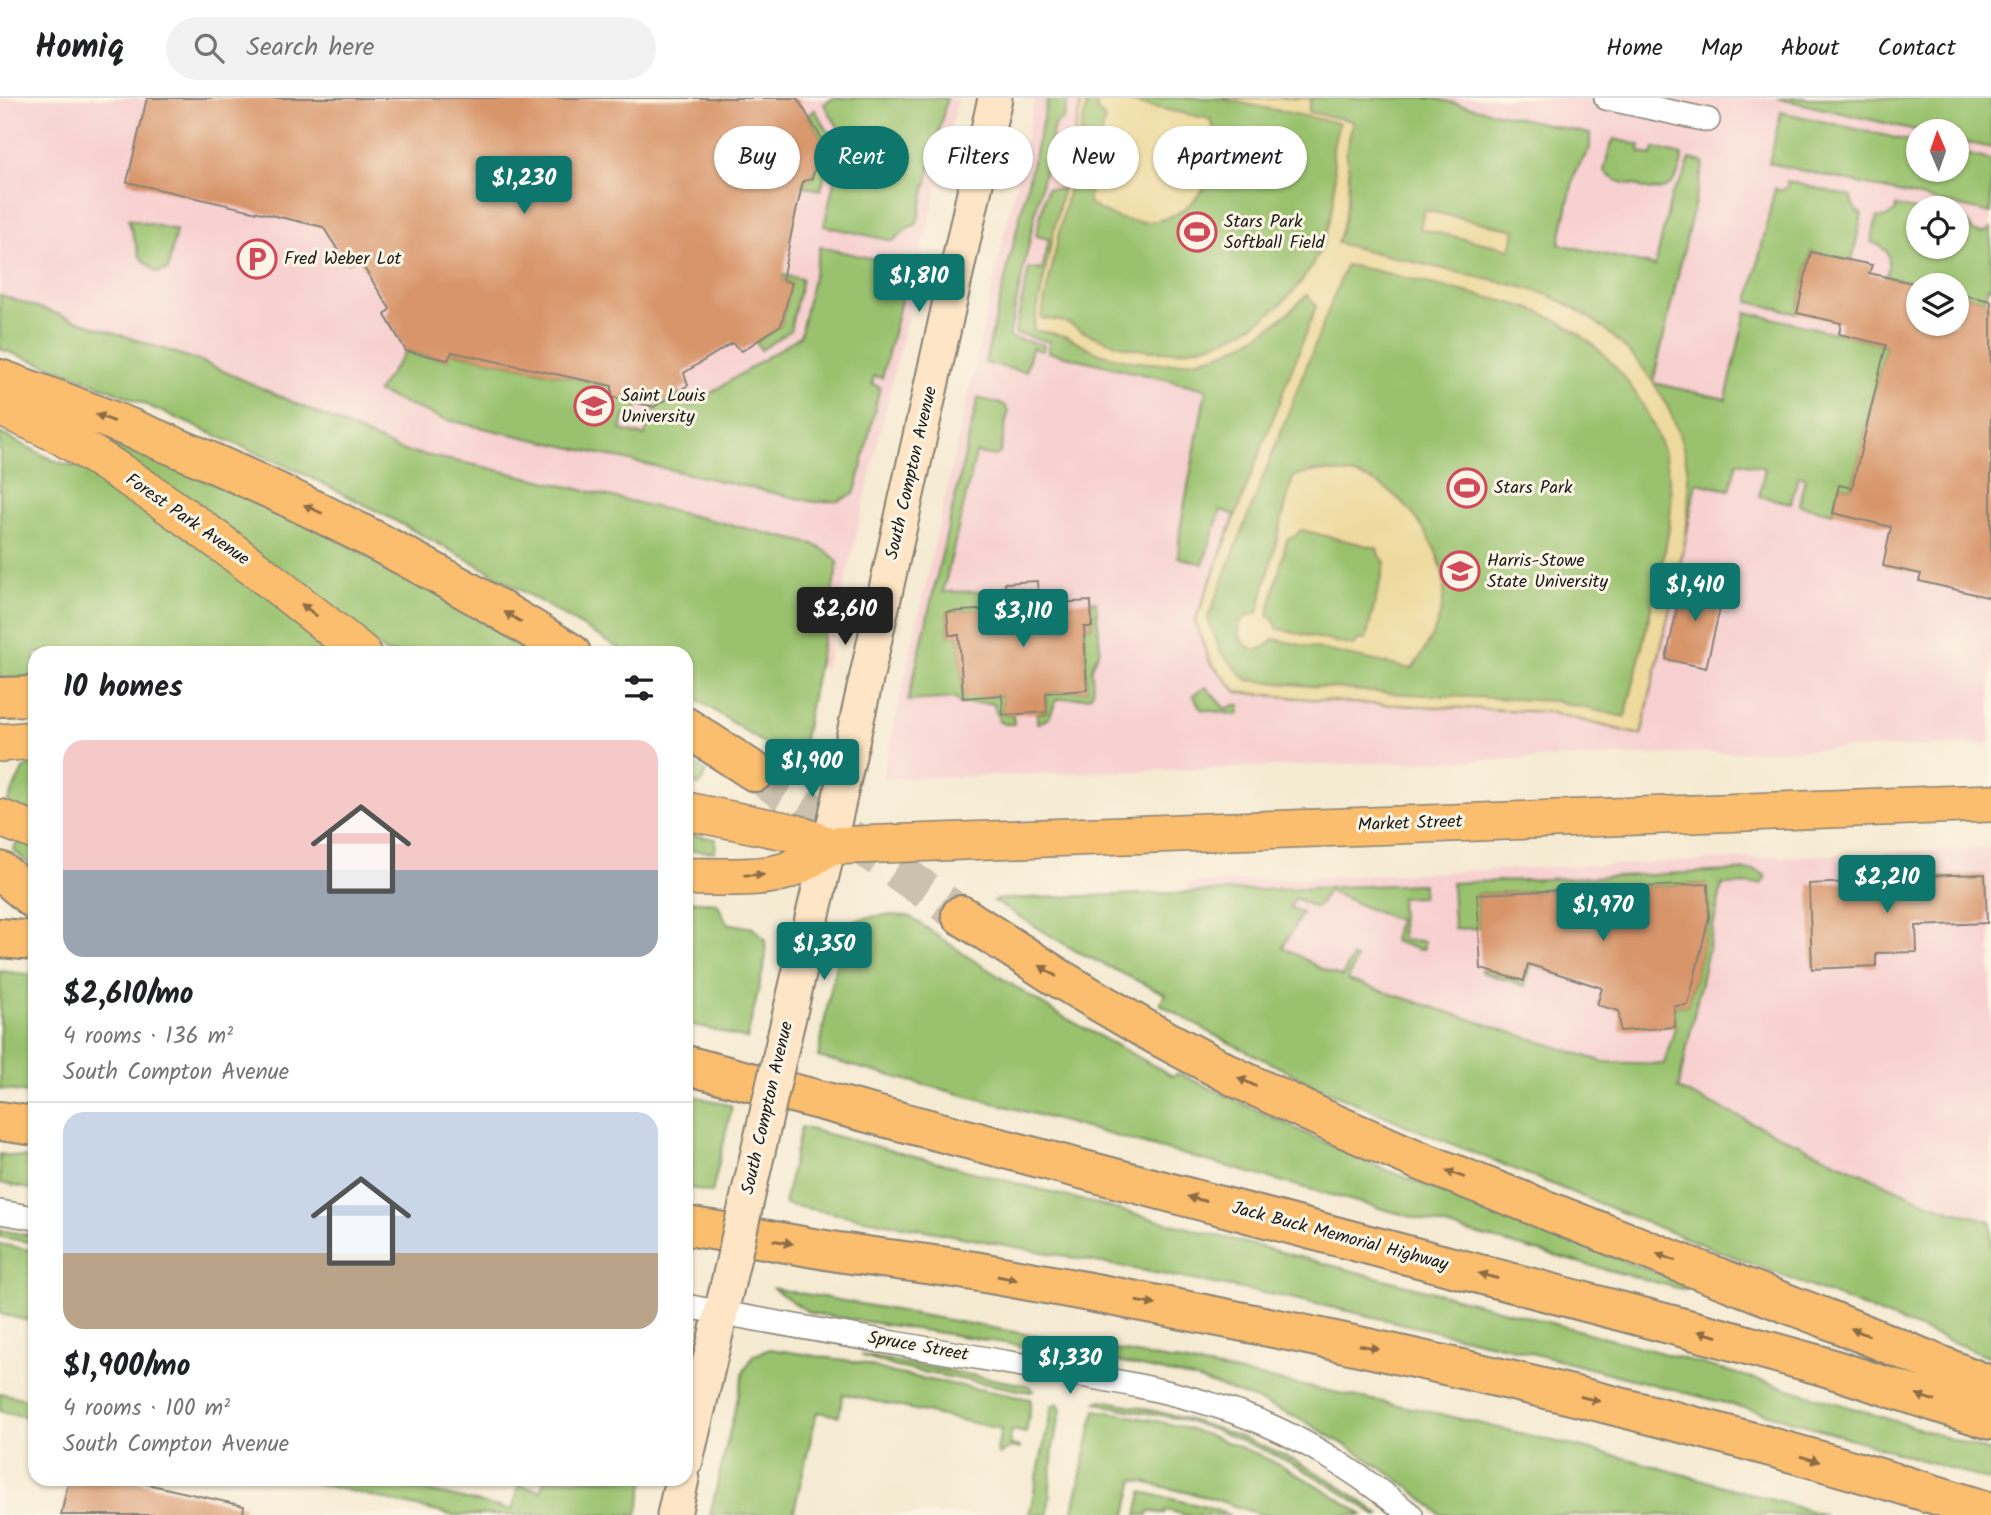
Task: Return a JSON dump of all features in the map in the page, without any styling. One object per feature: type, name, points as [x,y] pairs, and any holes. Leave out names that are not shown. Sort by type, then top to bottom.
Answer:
[{"type":"highway","points":[[0,379],[230,470],[343,523],[438,572],[560,646]]},
{"type":"highway","points":[[0,697],[28,696]]},
{"type":"highway","points":[[693,732],[755,772]]},
{"type":"highway","points":[[0,871],[28,895]]},
{"type":"highway","points":[[961,915],[1057,977],[1145,1028],[1235,1077],[1328,1121],[1418,1160],[1825,1318],[1991,1386]]},
{"type":"highway","points":[[0,938],[28,940]]},
{"type":"highway","name":"Jack Buck Memorial Highway","points":[[693,1067],[1709,1335],[1835,1370],[1991,1420]]},
{"type":"highway","points":[[0,1121],[28,1125]]},
{"type":"highway","points":[[696,1224],[832,1251],[981,1273],[1177,1308],[1371,1348],[1671,1420],[1991,1512]]},
{"type":"main road","name":"South Compton Avenue","points":[[693,1431],[829,846],[995,98]]},
{"type":"main road","name":"Forest Park Avenue","points":[[0,407],[60,436],[117,470],[250,564],[353,646]]},
{"type":"main road","name":"Market Street","points":[[693,813],[795,833],[829,846],[1991,803]]},
{"type":"main road","points":[[0,818],[28,828]]},
{"type":"main road","points":[[693,877],[768,875],[786,871],[808,861],[829,846]]},
{"type":"main road","points":[[674,1515],[680,1486]]},
{"type":"street","points":[[1606,98],[1708,120]]},
{"type":"street","points":[[0,1212],[28,1217]]},
{"type":"street","name":"Spruce Street","points":[[693,1305],[724,1298],[1192,1399],[1245,1415],[1295,1438],[1376,1487],[1411,1515]]},
{"type":"shaded area","name":"Saint Louis University","points":[[0,98],[958,98],[951,126],[923,126],[923,189],[937,189],[825,670],[400,450],[203,362],[0,295]]},
{"type":"shaded area","name":"Harris-Stowe State University","points":[[1035,98],[1991,98],[1991,744],[882,779],[1015,189],[1033,189],[1033,126],[1029,126]]},
{"type":"shaded area","points":[[1991,848],[1991,1221],[1949,1210],[1301,966],[1212,910],[1188,891],[1188,883]]},
{"type":"green space","points":[[834,98],[947,98],[940,126],[923,126],[923,189],[925,189],[917,224],[909,227],[893,241],[824,226],[832,189],[909,189],[909,126],[837,126],[824,104]]},
{"type":"green space","points":[[1048,98],[1068,98],[1064,118],[1054,126],[1047,126],[1047,158],[1009,337],[1044,345],[1043,351],[1032,348],[1026,371],[1021,371],[985,363],[1026,189],[1033,189],[1033,161]]},
{"type":"green space","points":[[1082,98],[1238,98],[1308,112],[1311,98],[1432,98],[1590,134],[1590,148],[1575,172],[1559,244],[1655,266],[1672,194],[1684,176],[1690,159],[1704,162],[1653,383],[1726,399],[1746,312],[1886,345],[1852,488],[1839,485],[1833,513],[1799,505],[1805,477],[1798,476],[1791,503],[1759,496],[1765,468],[1737,462],[1730,490],[1696,483],[1641,735],[1549,712],[1353,703],[1237,692],[1210,662],[1195,622],[1235,515],[1221,510],[1203,564],[1178,557],[1180,530],[1206,389],[1048,352],[1050,342],[1015,333],[1029,268],[1042,270],[1049,239],[1036,236],[1047,188],[1139,189],[1139,126],[1076,126]]},
{"type":"green space","points":[[1777,98],[1991,98],[1991,148],[1969,143],[1969,119],[1906,119],[1906,128]]},
{"type":"green space","points":[[815,110],[825,126],[814,126],[808,115]]},
{"type":"green space","points":[[1781,112],[1906,140],[1906,182],[1969,182],[1969,155],[1991,160],[1991,213],[1969,208],[1969,196],[1916,196],[1769,163]]},
{"type":"green space","points":[[1614,139],[1640,145],[1639,152],[1652,156],[1654,148],[1682,155],[1675,178],[1667,187],[1655,190],[1612,178],[1604,171]]},
{"type":"green space","points":[[814,171],[814,189],[802,186],[803,181],[812,179]]},
{"type":"green space","points":[[1787,181],[1852,197],[1857,212],[1862,214],[1852,261],[1811,252],[1797,313],[1749,302],[1775,188],[1780,191],[1787,187]]},
{"type":"green space","points":[[1896,206],[1906,208],[1906,259],[1969,259],[1969,225],[1978,233],[1991,228],[1991,287],[1988,287],[1985,300],[1969,296],[1969,273],[1906,273],[1906,282],[1886,277],[1888,255],[1883,248],[1871,242],[1877,217],[1884,218],[1895,211]]},
{"type":"green space","points":[[128,219],[176,230],[168,270],[157,273],[140,257]]},
{"type":"green space","points":[[820,247],[888,262],[894,279],[904,288],[882,378],[874,376],[872,384],[880,387],[858,482],[854,494],[838,501],[814,502],[443,419],[377,392],[406,351],[448,360],[452,352],[612,386],[638,403],[636,415],[625,414],[621,430],[645,436],[649,419],[656,420],[654,407],[678,392],[689,407],[800,336]]},
{"type":"green space","points":[[783,275],[802,279],[790,331],[761,350],[756,342],[781,325],[791,283],[782,280]]},
{"type":"green space","points":[[0,295],[203,362],[400,450],[480,466],[813,544],[838,562],[802,749],[789,760],[693,697],[693,646],[615,646],[480,566],[300,472],[75,375],[0,349]]},
{"type":"green space","points":[[978,398],[1005,405],[1008,412],[1000,453],[996,456],[976,453],[943,592],[1006,591],[1007,608],[947,612],[949,635],[959,635],[963,697],[1002,695],[1003,715],[1013,715],[1014,724],[999,721],[991,703],[960,704],[956,698],[908,701]]},
{"type":"green space","points":[[82,426],[313,527],[447,598],[519,646],[377,646],[270,563]]},
{"type":"green space","points":[[0,433],[57,462],[82,468],[221,559],[336,646],[28,646],[28,677],[0,679]]},
{"type":"green space","points":[[1091,601],[1096,601],[1100,648],[1092,667],[1092,694],[1087,697],[1058,699],[1050,716],[1037,723],[1037,713],[1047,712],[1046,693],[1087,690],[1084,627],[1092,627]]},
{"type":"green space","points":[[1206,687],[1225,709],[1240,705],[1238,715],[1201,709],[1193,695]]},
{"type":"green space","points":[[693,763],[706,772],[700,785],[693,784]]},
{"type":"green space","points":[[28,766],[28,815],[5,807],[23,769]]},
{"type":"green space","points":[[693,835],[716,839],[715,852],[693,850]]},
{"type":"green space","points":[[18,841],[28,843],[28,863],[13,850]]},
{"type":"green space","points":[[1755,870],[1765,875],[1761,884],[1722,885],[1678,1089],[1921,1200],[1991,1221],[1991,1357],[1665,1230],[1323,1089],[1220,1038],[1160,1004],[1165,994],[1076,951],[994,901],[1423,884],[1422,897],[1400,898],[1402,940],[1424,941],[1424,948],[1420,950],[1393,941],[1398,920],[1328,890],[1318,907],[1295,898],[1290,907],[1302,913],[1283,947],[1342,977],[1352,957],[1356,959],[1348,980],[1604,1062],[1664,1064],[1675,1027],[1674,1006],[1688,1005],[1709,917],[1707,884],[1477,894],[1479,928],[1454,929],[1452,883]]},
{"type":"green space","points":[[693,901],[717,903],[727,923],[753,928],[765,939],[766,957],[747,1039],[693,1025]]},
{"type":"green space","points":[[888,915],[909,916],[1058,1014],[1173,1076],[1178,1073],[1360,1159],[1473,1205],[1689,1285],[1686,1290],[1588,1265],[818,1057],[842,943],[856,921]]},
{"type":"green space","points":[[1560,954],[1561,975],[1532,964],[1525,986],[1481,972],[1481,969],[1523,981],[1531,955]]},
{"type":"green space","points":[[0,971],[28,974],[28,1093],[0,1089]]},
{"type":"green space","points":[[693,1096],[732,1106],[712,1193],[693,1189]]},
{"type":"green space","points":[[801,1127],[1517,1314],[1789,1389],[1991,1452],[1991,1481],[1776,1416],[1519,1350],[1290,1298],[784,1204]]},
{"type":"green space","points":[[0,1154],[28,1158],[28,1189],[0,1183]]},
{"type":"green space","points":[[0,1230],[28,1235],[28,1242],[0,1237]]},
{"type":"green space","points":[[0,1244],[28,1250],[28,1321],[0,1314]]},
{"type":"green space","points":[[772,1288],[1236,1372],[1436,1413],[1629,1459],[1825,1515],[1441,1515],[1409,1487],[1359,1453],[1302,1420],[1246,1396],[1193,1378],[1118,1362],[810,1313]]},
{"type":"green space","points":[[770,1349],[862,1363],[894,1373],[1030,1399],[1026,1433],[1012,1430],[1009,1444],[1020,1449],[1011,1447],[999,1455],[997,1451],[1001,1429],[843,1394],[839,1416],[817,1412],[793,1515],[710,1515],[744,1371],[754,1355]]},
{"type":"green space","points":[[861,1355],[1026,1385],[1034,1391],[896,1367]]},
{"type":"green space","points":[[0,1393],[28,1399],[28,1417],[0,1411]]},
{"type":"green space","points":[[1102,1400],[1214,1427],[1248,1440],[1316,1472],[1380,1515],[1375,1515],[1285,1460],[1236,1438],[1186,1421],[1097,1402]]},
{"type":"green space","points":[[1058,1403],[1061,1409],[1053,1448],[1048,1515],[1029,1515],[1052,1406]]},
{"type":"green space","points":[[1095,1410],[1163,1422],[1209,1435],[1255,1453],[1321,1488],[1363,1515],[1262,1515],[1211,1498],[1134,1480],[1126,1515],[1072,1515]]},
{"type":"green space","points":[[328,1486],[405,1486],[512,1510],[519,1486],[541,1491],[542,1486],[643,1486],[637,1515],[451,1515]]},
{"type":"green space","points":[[1142,1492],[1230,1515],[1186,1515],[1166,1510],[1165,1514],[1149,1511],[1148,1515],[1137,1515]]},
{"type":"sand","points":[[1082,98],[1088,98],[1082,126],[1076,126]]},
{"type":"sand","points":[[1096,98],[1128,98],[1129,102],[1210,119],[1213,126],[1153,126],[1153,189],[1202,189],[1187,207],[1172,216],[1140,222],[1105,213],[1088,203],[1091,189],[1139,189],[1139,126],[1103,126],[1105,118],[1096,105]]},
{"type":"sand","points":[[1217,98],[1311,98],[1308,112],[1353,121],[1346,152],[1349,171],[1348,197],[1337,243],[1519,286],[1559,300],[1606,330],[1627,349],[1645,371],[1673,419],[1688,473],[1686,537],[1641,735],[1549,712],[1353,703],[1237,692],[1210,662],[1195,622],[1316,306],[1307,295],[1263,332],[1239,346],[1188,362],[1132,361],[1098,352],[1065,336],[1033,330],[1063,189],[1069,189],[1041,318],[1062,321],[1102,339],[1137,349],[1168,351],[1199,347],[1229,337],[1257,322],[1282,303],[1303,280],[1319,253],[1329,224],[1335,188],[1333,149],[1339,123]],"holes":[[[1346,265],[1535,310],[1571,328],[1615,367],[1634,390],[1649,416],[1668,471],[1671,499],[1669,526],[1625,717],[1554,701],[1386,693],[1247,680],[1221,653],[1208,618]]]},
{"type":"sand","points":[[1424,210],[1515,230],[1511,249],[1420,229]]},
{"type":"sand","points":[[1316,471],[1348,474],[1371,480],[1402,503],[1424,530],[1439,560],[1444,590],[1441,612],[1434,632],[1412,669],[1274,639],[1264,647],[1255,649],[1242,640],[1240,624],[1246,617],[1258,613],[1293,477]],"holes":[[[1301,530],[1377,548],[1379,556],[1385,562],[1366,639],[1358,640],[1354,646],[1278,629],[1268,615],[1287,539]]]},
{"type":"building","points":[[147,98],[797,98],[814,126],[814,171],[812,179],[803,181],[792,230],[782,280],[792,283],[781,325],[742,351],[732,343],[684,373],[688,385],[654,407],[612,397],[612,386],[452,352],[448,360],[406,351],[385,315],[390,309],[359,260],[347,264],[323,227],[127,182]]},
{"type":"building","points":[[1811,252],[1872,265],[1869,273],[1906,282],[1906,336],[1969,336],[1969,296],[1991,301],[1991,598],[1919,581],[1921,574],[1883,566],[1891,527],[1833,513],[1839,485],[1852,488],[1886,345],[1839,334],[1841,323],[1797,313]]},
{"type":"building","points":[[1684,578],[1725,587],[1706,668],[1666,659]]},
{"type":"building","points":[[1037,581],[1039,604],[1091,601],[1092,627],[1084,627],[1087,690],[1046,693],[1047,712],[1003,715],[1002,695],[963,698],[959,635],[949,635],[947,612],[1007,608],[1005,583]]},
{"type":"building","points":[[1985,874],[1987,923],[1916,926],[1917,952],[1876,953],[1876,966],[1812,969],[1809,884],[1853,882],[1853,878]]},
{"type":"building","points":[[1708,884],[1709,917],[1688,1005],[1674,1006],[1675,1027],[1620,1031],[1619,1011],[1597,1005],[1602,988],[1528,964],[1524,981],[1481,969],[1477,894]]},
{"type":"building","points":[[67,1486],[156,1486],[244,1506],[243,1515],[61,1515]]},
{"type":"tunnel","points":[[755,772],[961,915]]},
{"type":"place","name":"Stars Park Softball Field","points":[[1197,232]]},
{"type":"place","name":"Fred Weber Lot","points":[[257,259]]},
{"type":"place","name":"Saint Louis University","points":[[594,406]]},
{"type":"place","name":"Stars Park","points":[[1467,488]]},
{"type":"place","name":"Harris-Stowe State University","points":[[1460,571]]}]
